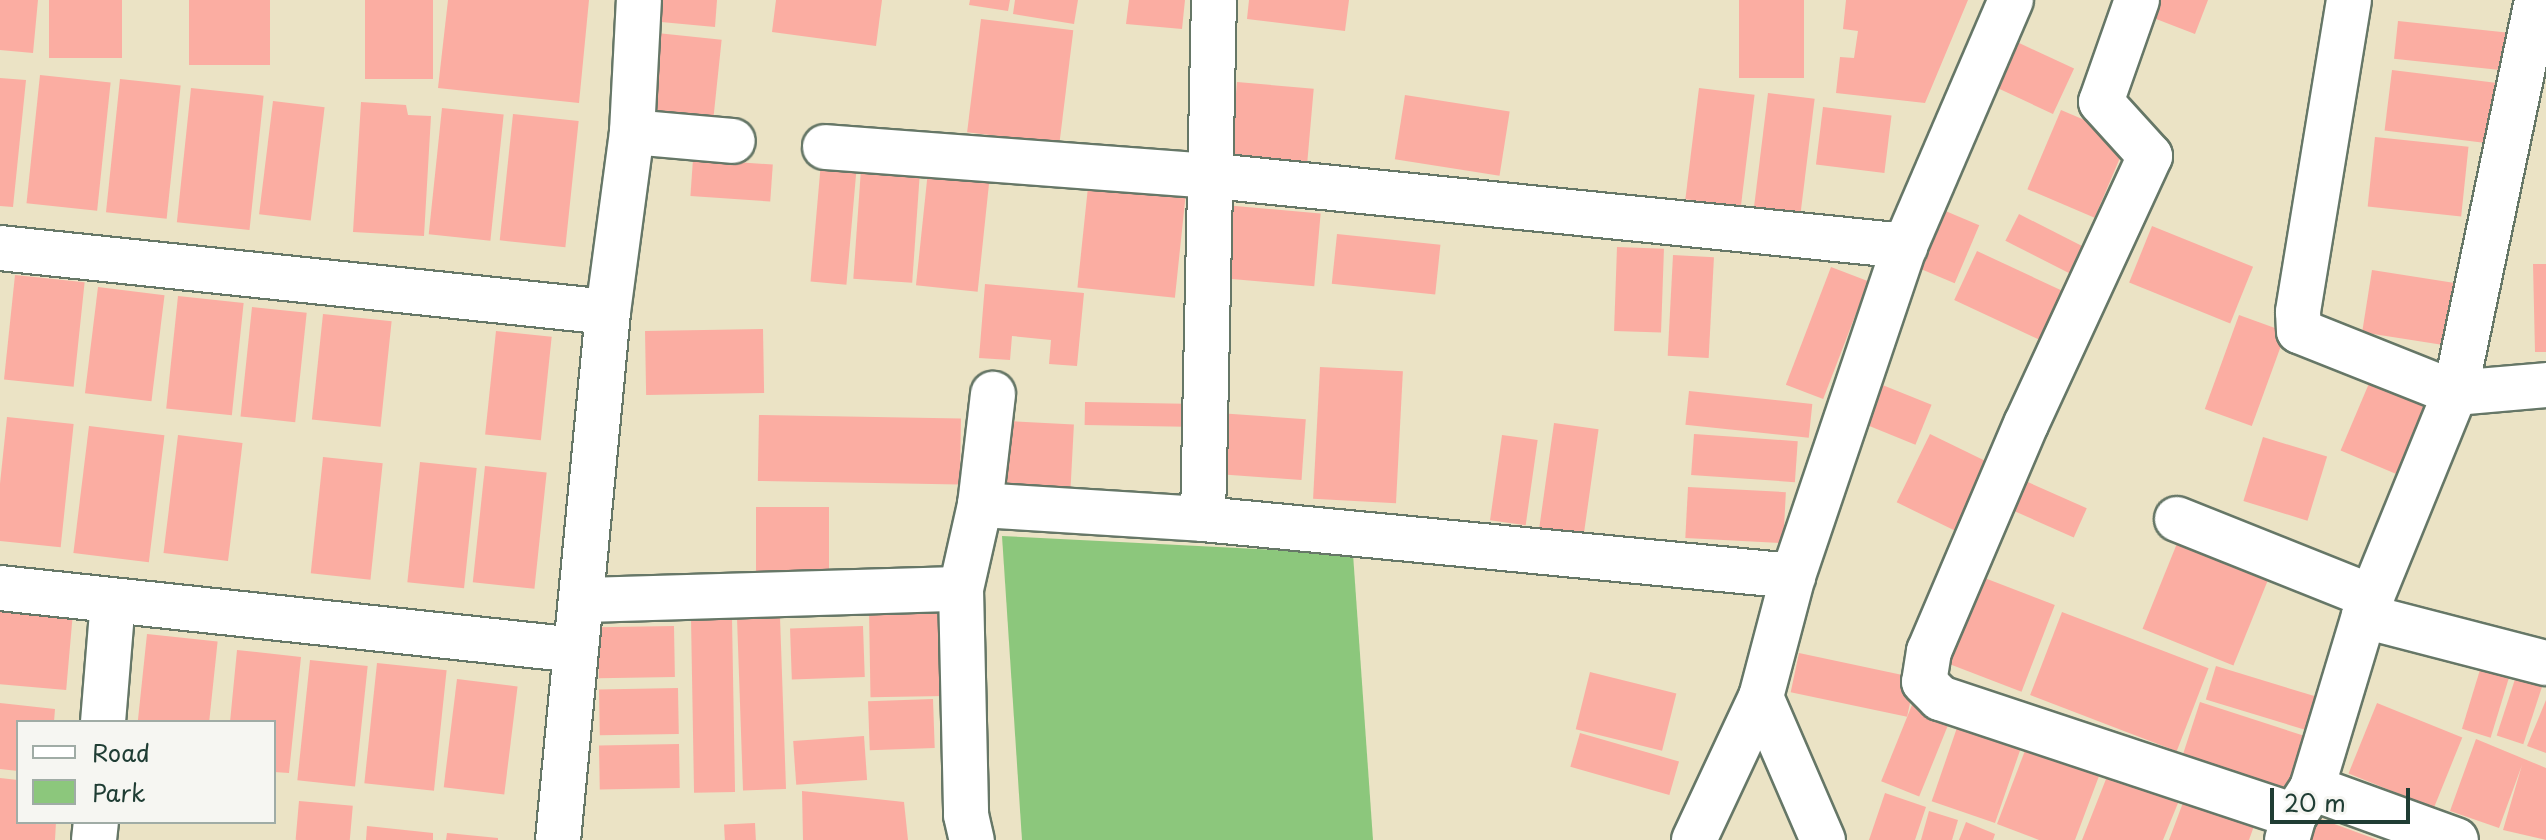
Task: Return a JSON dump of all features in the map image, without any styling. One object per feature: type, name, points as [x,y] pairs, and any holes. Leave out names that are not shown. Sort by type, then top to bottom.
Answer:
[{"type":"street","points":[[558,840],[608,312],[632,132],[639,0]]},
{"type":"street","points":[[1203,519],[1214,176],[1214,0]]},
{"type":"street","points":[[1694,840],[1761,697],[1793,576],[1905,246],[2011,0]]},
{"type":"street","points":[[2137,0],[2101,102],[2150,156],[2026,424],[1929,651],[1924,682],[1940,698],[2298,815],[2456,840]]},
{"type":"street","points":[[2349,0],[2297,324],[2303,336],[2455,393],[2546,385]]},
{"type":"street","points":[[2298,815],[2368,606],[2455,393],[2539,17]]},
{"type":"street","points":[[632,132],[733,141]]},
{"type":"street","points":[[825,147],[1214,176],[1905,246]]},
{"type":"street","points":[[0,248],[608,312]]},
{"type":"street","points":[[972,840],[966,815],[961,589],[980,505],[993,394]]},
{"type":"street","points":[[980,505],[1203,519],[1793,576]]},
{"type":"street","points":[[2177,519],[2368,606],[2546,663]]},
{"type":"street","points":[[0,588],[576,650]]},
{"type":"street","points":[[583,600],[961,589]]},
{"type":"street","points":[[103,720],[113,600]]},
{"type":"street","points":[[1761,697],[1823,840]]},
{"type":"green space","points":[[1002,536],[1353,554],[1373,840],[1022,840]]},
{"type":"building","points":[[0,0],[38,0],[33,53],[0,50]]},
{"type":"building","points":[[49,0],[122,0],[122,58],[49,58]]},
{"type":"building","points":[[189,0],[270,0],[270,65],[189,65]]},
{"type":"building","points":[[365,0],[433,0],[433,79],[365,79]]},
{"type":"building","points":[[448,0],[589,0],[579,103],[438,88]]},
{"type":"building","points":[[663,0],[717,0],[715,27],[661,22]]},
{"type":"building","points":[[776,0],[882,0],[876,46],[772,32]]},
{"type":"building","points":[[970,0],[1010,0],[1008,11],[969,5]]},
{"type":"building","points":[[1015,0],[1078,0],[1074,24],[1013,14]]},
{"type":"building","points":[[1129,0],[1185,0],[1182,29],[1126,24]]},
{"type":"building","points":[[1249,0],[1349,0],[1345,31],[1247,19]]},
{"type":"building","points":[[1739,0],[1804,0],[1804,78],[1739,78]]},
{"type":"building","points":[[1846,0],[1968,0],[1925,103],[1836,93],[1840,57],[1854,58],[1858,31],[1843,29]]},
{"type":"building","points":[[2143,0],[2208,0],[2195,34],[2138,12]]},
{"type":"building","points":[[981,19],[1073,30],[1059,143],[967,132]]},
{"type":"building","points":[[2398,21],[2513,33],[2509,71],[2394,59]]},
{"type":"building","points":[[657,33],[722,40],[713,124],[648,118]]},
{"type":"building","points":[[2017,42],[2074,69],[2053,114],[1996,87]]},
{"type":"building","points":[[2392,70],[2495,83],[2488,143],[2385,131]]},
{"type":"building","points":[[40,75],[111,82],[97,211],[27,203]]},
{"type":"building","points":[[0,78],[26,80],[13,207],[0,206]]},
{"type":"building","points":[[120,79],[181,85],[167,219],[106,212]]},
{"type":"building","points":[[1237,82],[1314,89],[1307,167],[1230,161]]},
{"type":"building","points":[[191,88],[264,96],[249,230],[177,222]]},
{"type":"building","points":[[1699,88],[1755,95],[1741,206],[1685,199]]},
{"type":"building","points":[[1768,93],[1815,99],[1801,213],[1754,207]]},
{"type":"building","points":[[1405,95],[1510,112],[1500,176],[1395,159]]},
{"type":"building","points":[[273,101],[325,107],[311,220],[259,214]]},
{"type":"building","points":[[361,102],[406,105],[408,115],[431,116],[424,236],[353,232]]},
{"type":"building","points":[[1823,107],[1891,115],[1884,173],[1816,165]]},
{"type":"building","points":[[442,108],[504,114],[490,241],[429,234]]},
{"type":"building","points":[[2061,110],[2128,139],[2095,218],[2027,189]]},
{"type":"building","points":[[513,114],[579,121],[565,247],[500,240]]},
{"type":"building","points":[[2375,137],[2468,147],[2461,216],[2368,207]]},
{"type":"building","points":[[693,159],[773,165],[770,201],[690,196]]},
{"type":"building","points":[[821,162],[857,165],[846,285],[811,282]]},
{"type":"building","points":[[861,169],[920,173],[912,283],[853,279]]},
{"type":"building","points":[[928,171],[990,177],[978,292],[916,285]]},
{"type":"building","points":[[1088,187],[1185,197],[1175,298],[1077,287]]},
{"type":"building","points":[[1224,205],[1321,213],[1314,286],[1218,278]]},
{"type":"building","points":[[1936,207],[1979,225],[1955,283],[1911,265]]},
{"type":"building","points":[[2019,214],[2099,255],[2086,282],[2005,241]]},
{"type":"building","points":[[2152,226],[2253,267],[2230,323],[2129,283]]},
{"type":"building","points":[[1337,234],[1440,245],[1435,295],[1332,284]]},
{"type":"building","points":[[1617,247],[1664,249],[1661,333],[1614,331]]},
{"type":"building","points":[[1977,251],[2062,291],[2039,340],[1954,300]]},
{"type":"building","points":[[1673,255],[1714,257],[1709,358],[1668,356]]},
{"type":"building","points":[[2533,264],[2546,264],[2546,352],[2535,352]]},
{"type":"building","points":[[1831,267],[1868,281],[1823,399],[1786,385]]},
{"type":"building","points":[[2372,270],[2458,284],[2448,346],[2362,332]]},
{"type":"building","points":[[15,275],[85,282],[74,387],[4,379]]},
{"type":"building","points":[[985,284],[1084,293],[1077,366],[1049,364],[1051,340],[1012,336],[1010,360],[979,358]]},
{"type":"building","points":[[98,287],[165,295],[151,401],[85,393]]},
{"type":"building","points":[[178,296],[244,303],[232,415],[166,408]]},
{"type":"building","points":[[252,307],[307,313],[295,422],[241,416]]},
{"type":"building","points":[[323,314],[392,321],[381,427],[312,419]]},
{"type":"building","points":[[2239,315],[2286,332],[2252,426],[2205,409]]},
{"type":"building","points":[[763,329],[764,393],[646,395],[645,331]]},
{"type":"building","points":[[496,331],[552,337],[541,440],[485,434]]},
{"type":"building","points":[[1320,367],[1403,371],[1396,503],[1313,499]]},
{"type":"building","points":[[2373,374],[2433,399],[2400,476],[2341,450]]},
{"type":"building","points":[[1875,382],[1932,405],[1915,445],[1859,422]]},
{"type":"building","points":[[1689,391],[1812,404],[1809,438],[1685,425]]},
{"type":"building","points":[[1085,402],[1185,404],[1185,427],[1085,425]]},
{"type":"building","points":[[1218,413],[1306,419],[1302,480],[1214,474]]},
{"type":"building","points":[[759,415],[961,419],[960,485],[758,481]]},
{"type":"building","points":[[7,417],[74,424],[61,547],[0,541],[0,484]]},
{"type":"building","points":[[1008,421],[1074,424],[1071,488],[1005,485]]},
{"type":"building","points":[[1554,423],[1599,429],[1583,539],[1539,533]]},
{"type":"building","points":[[89,426],[164,435],[149,562],[73,553]]},
{"type":"building","points":[[1694,434],[1798,441],[1795,482],[1691,475]]},
{"type":"building","points":[[1930,434],[1991,464],[1958,532],[1897,502]]},
{"type":"building","points":[[178,435],[243,443],[228,561],[163,553]]},
{"type":"building","points":[[1502,435],[1538,440],[1526,525],[1490,520]]},
{"type":"building","points":[[2263,437],[2327,457],[2307,521],[2243,501]]},
{"type":"building","points":[[323,457],[383,463],[370,580],[311,573]]},
{"type":"building","points":[[420,462],[477,468],[464,588],[407,582]]},
{"type":"building","points":[[485,466],[547,472],[534,589],[473,582]]},
{"type":"building","points":[[2021,479],[2087,508],[2074,538],[2008,508]]},
{"type":"building","points":[[1688,487],[1786,492],[1783,543],[1685,538]]},
{"type":"building","points":[[756,507],[829,507],[829,589],[756,589]]},
{"type":"building","points":[[2180,536],[2271,573],[2233,665],[2143,629]]},
{"type":"building","points":[[1982,577],[2055,605],[2021,692],[1949,664]]},
{"type":"building","points":[[0,609],[73,615],[66,690],[0,684]]},
{"type":"building","points":[[943,610],[945,696],[871,697],[869,611]]},
{"type":"building","points":[[2062,612],[2209,668],[2177,751],[2030,695]]},
{"type":"building","points":[[780,617],[786,789],[743,790],[737,619]]},
{"type":"building","points":[[732,618],[735,792],[694,793],[691,619]]},
{"type":"building","points":[[674,626],[675,677],[599,678],[598,627]]},
{"type":"building","points":[[863,626],[865,677],[792,680],[790,629]]},
{"type":"building","points":[[147,634],[218,641],[209,720],[138,720]]},
{"type":"building","points":[[237,650],[301,657],[289,773],[276,772],[276,720],[230,720]]},
{"type":"building","points":[[1799,653],[1915,678],[1907,717],[1791,692]]},
{"type":"building","points":[[310,660],[368,666],[355,786],[297,780]]},
{"type":"building","points":[[2483,660],[2512,669],[2491,738],[2462,729]]},
{"type":"building","points":[[377,663],[447,670],[434,791],[364,783]]},
{"type":"building","points":[[2216,666],[2319,698],[2309,731],[2206,699]]},
{"type":"building","points":[[2518,670],[2545,679],[2523,744],[2497,736]]},
{"type":"building","points":[[1590,672],[1676,694],[1662,751],[1576,729]]},
{"type":"building","points":[[457,679],[518,686],[504,795],[444,787]]},
{"type":"building","points":[[678,688],[679,734],[600,735],[599,689]]},
{"type":"building","points":[[1916,695],[1954,710],[1919,797],[1881,781]]},
{"type":"building","points":[[933,699],[935,748],[870,750],[868,701]]},
{"type":"building","points":[[2546,700],[2546,753],[2527,746]]},
{"type":"building","points":[[2200,702],[2314,739],[2297,793],[2182,756]]},
{"type":"building","points":[[0,703],[55,709],[54,720],[16,720],[16,771],[0,769]]},
{"type":"building","points":[[2377,703],[2462,737],[2434,808],[2349,773]]},
{"type":"building","points":[[1960,719],[2023,741],[1995,823],[1932,801]]},
{"type":"building","points":[[1580,733],[1679,761],[1669,795],[1570,767]]},
{"type":"building","points":[[864,736],[867,780],[796,785],[793,741]]},
{"type":"building","points":[[2476,739],[2546,768],[2546,840],[2503,830],[2522,765],[2499,828],[2450,811]]},
{"type":"building","points":[[679,744],[680,788],[600,789],[599,745]]},
{"type":"building","points":[[2026,748],[2099,776],[2075,840],[2039,840],[1997,824]]},
{"type":"building","points":[[2108,774],[2178,803],[2163,840],[2082,840]]},
{"type":"building","points":[[0,778],[16,780],[16,824],[56,824],[55,840],[0,840]]},
{"type":"building","points":[[802,791],[904,802],[908,840],[803,840]]},
{"type":"building","points":[[1885,793],[1926,807],[1915,840],[1869,840]]},
{"type":"building","points":[[2184,800],[2254,826],[2249,840],[2169,840]]},
{"type":"building","points":[[299,801],[353,806],[350,840],[296,840]]},
{"type":"building","points":[[1929,811],[1958,820],[1952,840],[1921,840]]},
{"type":"building","points":[[2318,818],[2378,840],[2311,840]]},
{"type":"building","points":[[1966,822],[1995,834],[1993,840],[1959,840]]},
{"type":"building","points":[[755,823],[756,840],[725,840],[724,825]]},
{"type":"building","points":[[367,826],[433,833],[433,840],[366,840]]},
{"type":"building","points":[[447,833],[498,838],[498,840],[446,840]]}]
